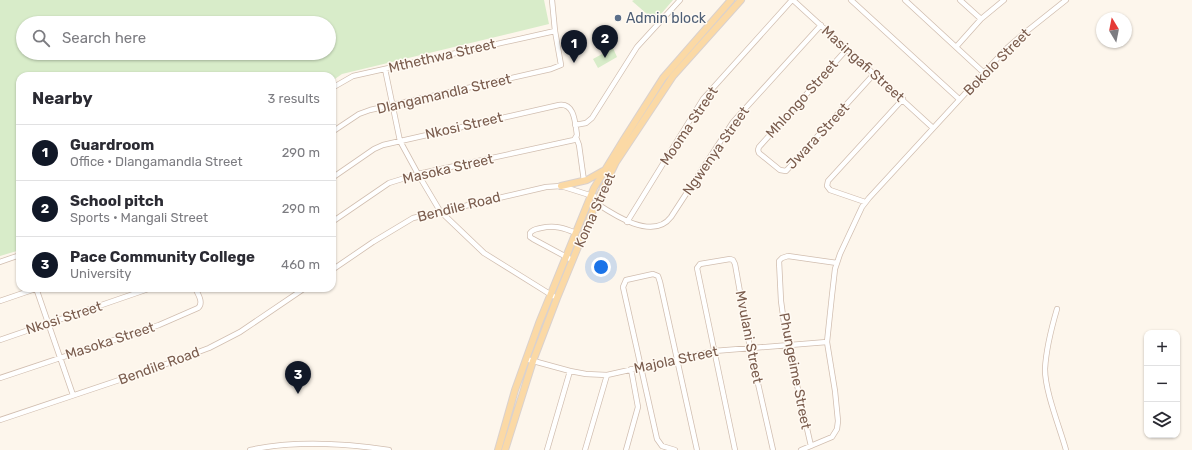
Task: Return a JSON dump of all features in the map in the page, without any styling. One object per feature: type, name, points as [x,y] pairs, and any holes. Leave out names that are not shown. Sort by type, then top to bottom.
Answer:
[{"type":"main road","name":"Koma Street","points":[[498,450],[526,359],[550,295],[592,194],[606,168],[663,78],[732,0]]},
{"type":"main road","name":"Koma Street","points":[[505,450],[533,361],[556,298],[597,200],[616,162],[673,76],[740,0]]},
{"type":"main road","points":[[561,186],[584,180],[598,174],[606,168]]},
{"type":"street","points":[[552,0],[555,31]]},
{"type":"street","points":[[575,126],[586,123],[592,118],[637,47],[680,0]]},
{"type":"street","name":"Masingafi Street","points":[[792,0],[903,99],[933,128]]},
{"type":"street","name":"Mooma Street","points":[[627,222],[704,100],[792,0]]},
{"type":"street","points":[[851,0],[959,99]]},
{"type":"street","points":[[905,0],[983,72]]},
{"type":"street","points":[[960,0],[981,20]]},
{"type":"street","points":[[956,47],[981,20],[1004,0]]},
{"type":"street","name":"Bokolo Street","points":[[810,446],[832,436],[836,432],[838,421],[836,399],[827,342],[832,295],[837,263],[865,202],[983,72],[1013,42],[1066,0]]},
{"type":"street","name":"Ngwenya Street","points":[[597,200],[627,222],[638,225],[652,226],[662,224],[670,219],[733,122],[820,25]]},
{"type":"street","name":"Dlangamandla Street","points":[[336,129],[363,112],[551,70],[561,65],[555,31]]},
{"type":"street","name":"Mthethwa Street","points":[[336,86],[354,76],[555,31]]},
{"type":"street","name":"Mhlongo Street","points":[[758,151],[759,147],[847,49]]},
{"type":"street","points":[[385,69],[400,141],[440,211],[484,253],[556,298]]},
{"type":"street","name":"Jwara Street","points":[[758,151],[780,170],[786,171],[874,74]]},
{"type":"street","points":[[865,202],[830,190],[827,186],[828,181],[903,99]]},
{"type":"street","name":"Nkosi Street","points":[[336,175],[378,147],[564,104],[571,109],[575,126],[575,138],[579,145],[584,180]]},
{"type":"street","name":"Masoka Street","points":[[336,219],[389,183],[418,174],[575,138]]},
{"type":"street","name":"Bendile Road","points":[[336,267],[413,218],[440,211],[546,187],[561,186],[592,194],[597,200]]},
{"type":"street","points":[[572,260],[530,237],[531,232],[534,230],[554,226],[576,233]]},
{"type":"street","points":[[0,262],[16,256]]},
{"type":"street","name":"Phungeime Street","points":[[810,446],[787,346],[779,268],[780,259],[784,256],[788,256],[837,263]]},
{"type":"street","name":"Mvulani Street","points":[[714,351],[697,270],[698,266],[729,259],[734,261],[750,348],[773,450]]},
{"type":"street","points":[[675,450],[662,446],[657,439],[623,286],[626,280],[653,274],[658,276],[660,282],[698,450]]},
{"type":"street","points":[[0,301],[26,292]]},
{"type":"street","points":[[38,292],[73,395]]},
{"type":"street","name":"Nkosi Street","points":[[0,340],[139,292]]},
{"type":"street","name":"Masoka Street","points":[[0,378],[160,325],[198,308],[201,302],[197,292]]},
{"type":"street","name":"Bendile Road","points":[[0,420],[158,367],[209,348],[240,332],[299,292]]},
{"type":"street","points":[[1057,309],[1047,356],[1046,376],[1048,390],[1066,450]]},
{"type":"street","name":"Majola Street","points":[[526,359],[570,371],[586,374],[607,375],[714,351],[827,342]]},
{"type":"street","points":[[714,351],[735,450]]},
{"type":"street","points":[[626,450],[638,407],[631,369]]},
{"type":"street","points":[[547,450],[570,371]]},
{"type":"street","points":[[585,450],[607,375]]},
{"type":"street","points":[[250,450],[306,444],[347,444],[389,450]]},
{"type":"street","points":[[801,450],[810,446]]},
{"type":"green space","points":[[0,0],[544,0],[549,24],[342,74],[336,78],[336,72],[16,72],[16,251],[0,256]]},
{"type":"green space","points":[[673,0],[655,21],[632,1]]},
{"type":"green space","points":[[613,48],[617,57],[598,68],[593,59]]},
{"type":"place","name":"Admin block","points":[[618,18]]},
{"type":"place","name":"School pitch","points":[[605,58]]},
{"type":"place","name":"Guardroom","points":[[574,63]]},
{"type":"place","name":"Pace Community College","points":[[298,394]]}]
